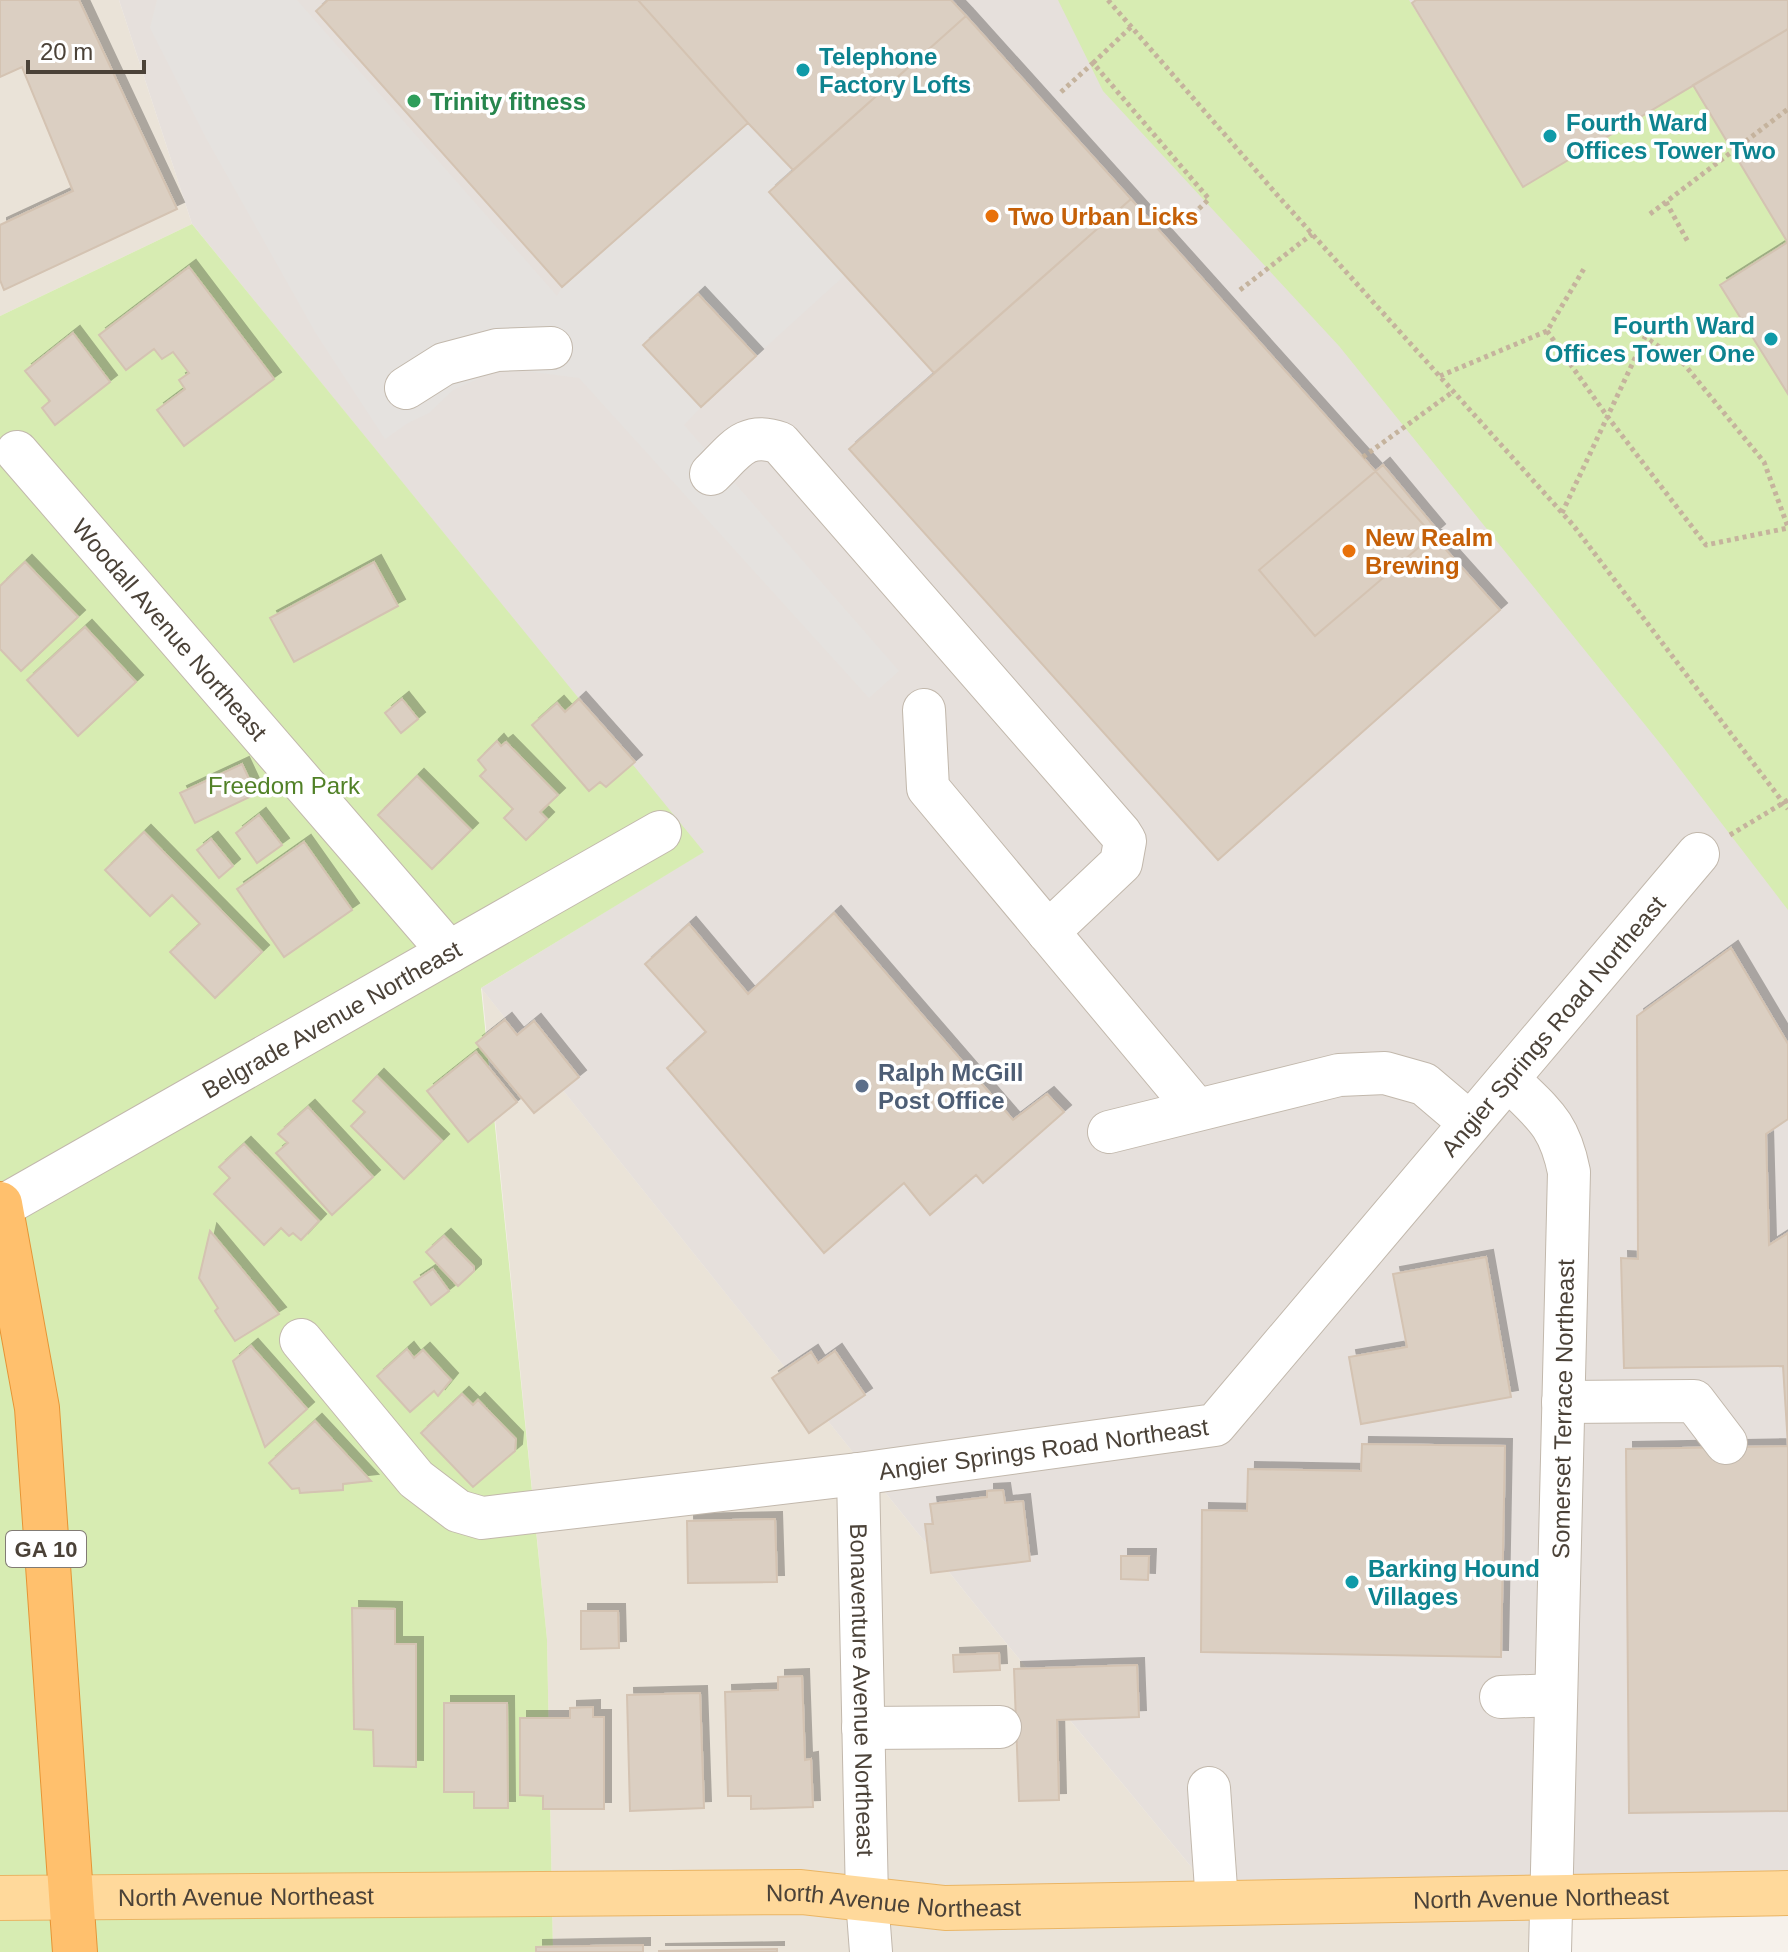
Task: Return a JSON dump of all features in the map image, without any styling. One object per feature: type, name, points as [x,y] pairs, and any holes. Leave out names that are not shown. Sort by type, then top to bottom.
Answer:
[{"type":"highway","name":"GA 10","points":[[1,1206],[37,1408],[75,1952]]},
{"type":"main road","name":"North Avenue Northeast","points":[[0,1898],[801,1892],[945,1908],[1788,1893]]},
{"type":"street","points":[[406,388],[444,364],[497,350],[551,348]]},
{"type":"street","points":[[711,474],[747,440],[764,437],[780,443],[1120,833],[1125,841],[1121,863],[1048,932]]},
{"type":"street","name":"Woodall Avenue Northeast","points":[[17,452],[449,952]]},
{"type":"street","points":[[924,710],[928,788],[1196,1109]]},
{"type":"street","name":"Belgrade Avenue Northeast","points":[[1,1206],[660,832]]},
{"type":"street","name":"Angier Springs Road Northeast","points":[[301,1340],[416,1479],[458,1511],[482,1518],[858,1474],[1215,1425],[1698,854]]},
{"type":"street","points":[[1109,1132],[1339,1075],[1385,1073],[1424,1084],[1470,1123]]},
{"type":"street","name":"Somerset Terrace Northeast","points":[[1508,1079],[1554,1126],[1563,1144],[1569,1172],[1550,1952]]},
{"type":"street","points":[[1563,1402],[1694,1401],[1726,1443]]},
{"type":"street","name":"Bonaventure Avenue Northeast","points":[[858,1474],[867,1899],[871,1952]]},
{"type":"street","points":[[1501,1697],[1556,1695]]},
{"type":"street","points":[[863,1728],[1000,1727]]},
{"type":"street","points":[[1209,1788],[1217,1903]]},
{"type":"path","points":[[1108,0],[1562,513],[1787,804],[1698,854]]},
{"type":"path","points":[[1061,92],[1131,27]]},
{"type":"path","points":[[1093,63],[1209,199],[1180,227]]},
{"type":"path","points":[[1650,214],[1788,109]]},
{"type":"path","points":[[1666,202],[1688,242]]},
{"type":"path","points":[[1240,290],[1312,234]]},
{"type":"path","points":[[1439,376],[1547,331],[1585,267]]},
{"type":"path","points":[[1547,331],[1607,416],[1706,545],[1788,527],[1764,462],[1684,364],[1645,337],[1607,416],[1562,513]]},
{"type":"path","points":[[1363,457],[1454,391]]},
{"type":"shaded area","points":[[0,0],[119,0],[192,224],[0,316]]},
{"type":"shaded area","points":[[119,0],[1788,0],[1788,1873],[1217,1898],[997,1632],[481,988],[703,852],[192,224]]},
{"type":"shaded area","points":[[157,0],[297,0],[557,296],[562,287],[748,123],[793,170],[770,191],[845,275],[756,356],[698,294],[643,345],[701,407],[684,425],[899,671],[869,698],[579,378],[502,368],[453,390],[429,413],[385,439],[315,332],[206,138],[150,28]]},
{"type":"shaded area","points":[[482,989],[997,1632],[1217,1898],[1564,1877],[1564,1952],[553,1952],[547,1639]]},
{"type":"green space","points":[[1058,0],[1409,0],[1523,187],[1693,85],[1788,243],[1788,910],[1663,747],[1339,346],[1103,91]]},
{"type":"green space","name":"Freedom Park","points":[[192,224],[704,852],[481,988],[547,1639],[553,1952],[0,1952],[0,316]]},
{"type":"building","points":[[0,0],[79,0],[177,209],[4,290],[0,280],[0,225],[73,191],[22,67],[0,77]]},
{"type":"building","points":[[328,0],[638,0],[748,123],[562,287],[316,11]]},
{"type":"building","name":"Telephone Factory Lofts","points":[[638,0],[951,0],[966,16],[793,170]]},
{"type":"building","name":"Fourth Ward Offices Tower Two","points":[[1416,0],[1788,0],[1788,29],[1523,187],[1412,3]]},
{"type":"building","points":[[966,16],[1131,199],[934,373],[769,192]]},
{"type":"building","points":[[1788,29],[1788,243],[1693,85]]},
{"type":"building","points":[[1131,199],[1500,610],[1218,860],[849,449]]},
{"type":"building","name":"Fourth Ward Offices Tower One","points":[[1788,242],[1788,394],[1720,285]]},
{"type":"building","points":[[189,267],[274,379],[184,446],[157,410],[185,389],[179,380],[189,373],[173,352],[162,359],[154,349],[126,370],[99,335]]},
{"type":"building","points":[[698,294],[756,356],[701,407],[643,345]]},
{"type":"building","points":[[73,333],[110,382],[55,425],[42,408],[50,401],[25,371]]},
{"type":"building","name":"New Realm Brewing","points":[[1383,465],[1438,531],[1315,636],[1259,570]]},
{"type":"building","points":[[25,562],[78,617],[21,671],[0,649],[0,586]]},
{"type":"building","points":[[374,562],[398,606],[294,662],[270,618]]},
{"type":"building","points":[[85,627],[136,682],[78,736],[27,680]]},
{"type":"building","points":[[402,699],[418,719],[401,733],[385,713]]},
{"type":"building","points":[[579,699],[635,762],[606,787],[600,782],[589,791],[532,725],[557,703],[565,712]]},
{"type":"building","points":[[497,741],[501,746],[506,742],[558,795],[540,812],[547,819],[526,840],[504,818],[513,809],[480,776],[486,770],[478,760]]},
{"type":"building","points":[[242,764],[256,794],[195,823],[180,793]]},
{"type":"building","points":[[417,776],[471,830],[432,869],[378,815]]},
{"type":"building","points":[[259,815],[282,845],[257,863],[236,833]]},
{"type":"building","points":[[144,832],[262,952],[215,998],[170,952],[200,924],[172,895],[150,916],[105,870]]},
{"type":"building","points":[[211,839],[233,866],[219,878],[197,850]]},
{"type":"building","points":[[304,842],[352,910],[284,957],[237,889]]},
{"type":"building","points":[[834,913],[1013,1120],[1047,1094],[1064,1112],[983,1183],[976,1175],[930,1215],[904,1183],[824,1253],[667,1068],[706,1032],[645,964],[689,924],[748,994]]},
{"type":"building","points":[[1731,948],[1788,1044],[1788,1119],[1766,1134],[1769,1245],[1788,1233],[1788,1446],[1783,1366],[1624,1368],[1621,1258],[1638,1259],[1637,1016]]},
{"type":"building","points":[[505,1020],[517,1035],[534,1021],[579,1077],[534,1113],[476,1043]]},
{"type":"building","points":[[476,1052],[517,1102],[468,1142],[427,1091]]},
{"type":"building","points":[[377,1076],[442,1141],[404,1179],[351,1126],[365,1112],[353,1101]]},
{"type":"building","points":[[308,1107],[373,1177],[332,1215],[276,1153],[288,1143],[278,1134]]},
{"type":"building","points":[[244,1144],[319,1221],[301,1240],[293,1233],[289,1236],[281,1228],[264,1245],[214,1194],[230,1178],[219,1167]]},
{"type":"building","points":[[210,1231],[279,1314],[235,1341],[215,1311],[218,1308],[199,1278]]},
{"type":"building","points":[[444,1236],[474,1267],[474,1271],[458,1286],[426,1252]]},
{"type":"building","points":[[1486,1257],[1511,1397],[1361,1424],[1349,1357],[1407,1347],[1393,1274]]},
{"type":"building","points":[[433,1269],[449,1291],[431,1305],[414,1282]]},
{"type":"building","points":[[251,1346],[307,1409],[265,1447],[233,1361]]},
{"type":"building","points":[[407,1349],[414,1358],[423,1350],[451,1380],[438,1396],[434,1391],[410,1412],[377,1376]]},
{"type":"building","points":[[835,1351],[865,1395],[809,1433],[772,1378],[811,1352],[818,1363]]},
{"type":"building","points":[[462,1394],[473,1405],[478,1400],[516,1439],[515,1451],[473,1487],[421,1433]]},
{"type":"building","points":[[315,1421],[371,1481],[343,1484],[343,1490],[300,1493],[299,1488],[292,1489],[269,1463]]},
{"type":"building","name":"Barking Hound Villages","points":[[1362,1444],[1505,1446],[1501,1657],[1201,1652],[1202,1510],[1247,1511],[1248,1469],[1361,1471]]},
{"type":"building","points":[[1788,1446],[1788,1811],[1629,1813],[1626,1449]]},
{"type":"building","points":[[1003,1490],[1005,1503],[1023,1501],[1030,1561],[931,1573],[925,1524],[933,1524],[930,1504],[987,1497],[987,1491]]},
{"type":"building","points":[[775,1519],[777,1582],[688,1583],[687,1521]]},
{"type":"building","points":[[1121,1556],[1149,1556],[1148,1580],[1121,1579]]},
{"type":"building","points":[[352,1608],[395,1609],[395,1644],[416,1644],[416,1767],[374,1766],[373,1730],[354,1729]]},
{"type":"building","points":[[581,1611],[618,1611],[619,1648],[581,1649]]},
{"type":"building","points":[[999,1653],[1000,1670],[954,1672],[953,1655]]},
{"type":"building","points":[[1137,1665],[1139,1717],[1057,1720],[1059,1800],[1019,1801],[1014,1669]]},
{"type":"building","points":[[802,1676],[805,1760],[811,1759],[813,1807],[751,1809],[751,1796],[728,1796],[725,1692],[778,1690],[778,1677]]},
{"type":"building","points":[[700,1693],[704,1808],[630,1811],[627,1695]]},
{"type":"building","points":[[444,1703],[507,1703],[508,1808],[474,1808],[474,1792],[444,1792]]},
{"type":"building","points":[[593,1707],[593,1717],[604,1717],[604,1809],[543,1809],[543,1796],[520,1795],[520,1718],[570,1718],[570,1708]]},
{"type":"building","points":[[643,1945],[643,1952],[536,1952],[536,1947]]},
{"type":"building","points":[[777,1949],[777,1952],[659,1952],[659,1951]]},
{"type":"place","name":"Telephone Factory Lofts","points":[[803,70]]},
{"type":"place","name":"Trinity fitness","points":[[414,101]]},
{"type":"place","name":"Fourth Ward Offices Tower Two","points":[[1550,136]]},
{"type":"place","name":"Two Urban Licks","points":[[992,216]]},
{"type":"place","name":"Fourth Ward Offices Tower One","points":[[1771,339]]},
{"type":"place","name":"New Realm Brewing","points":[[1349,551]]},
{"type":"place","name":"Ralph McGill Post Office","points":[[862,1086]]},
{"type":"place","name":"Barking Hound Villages","points":[[1352,1582]]}]
